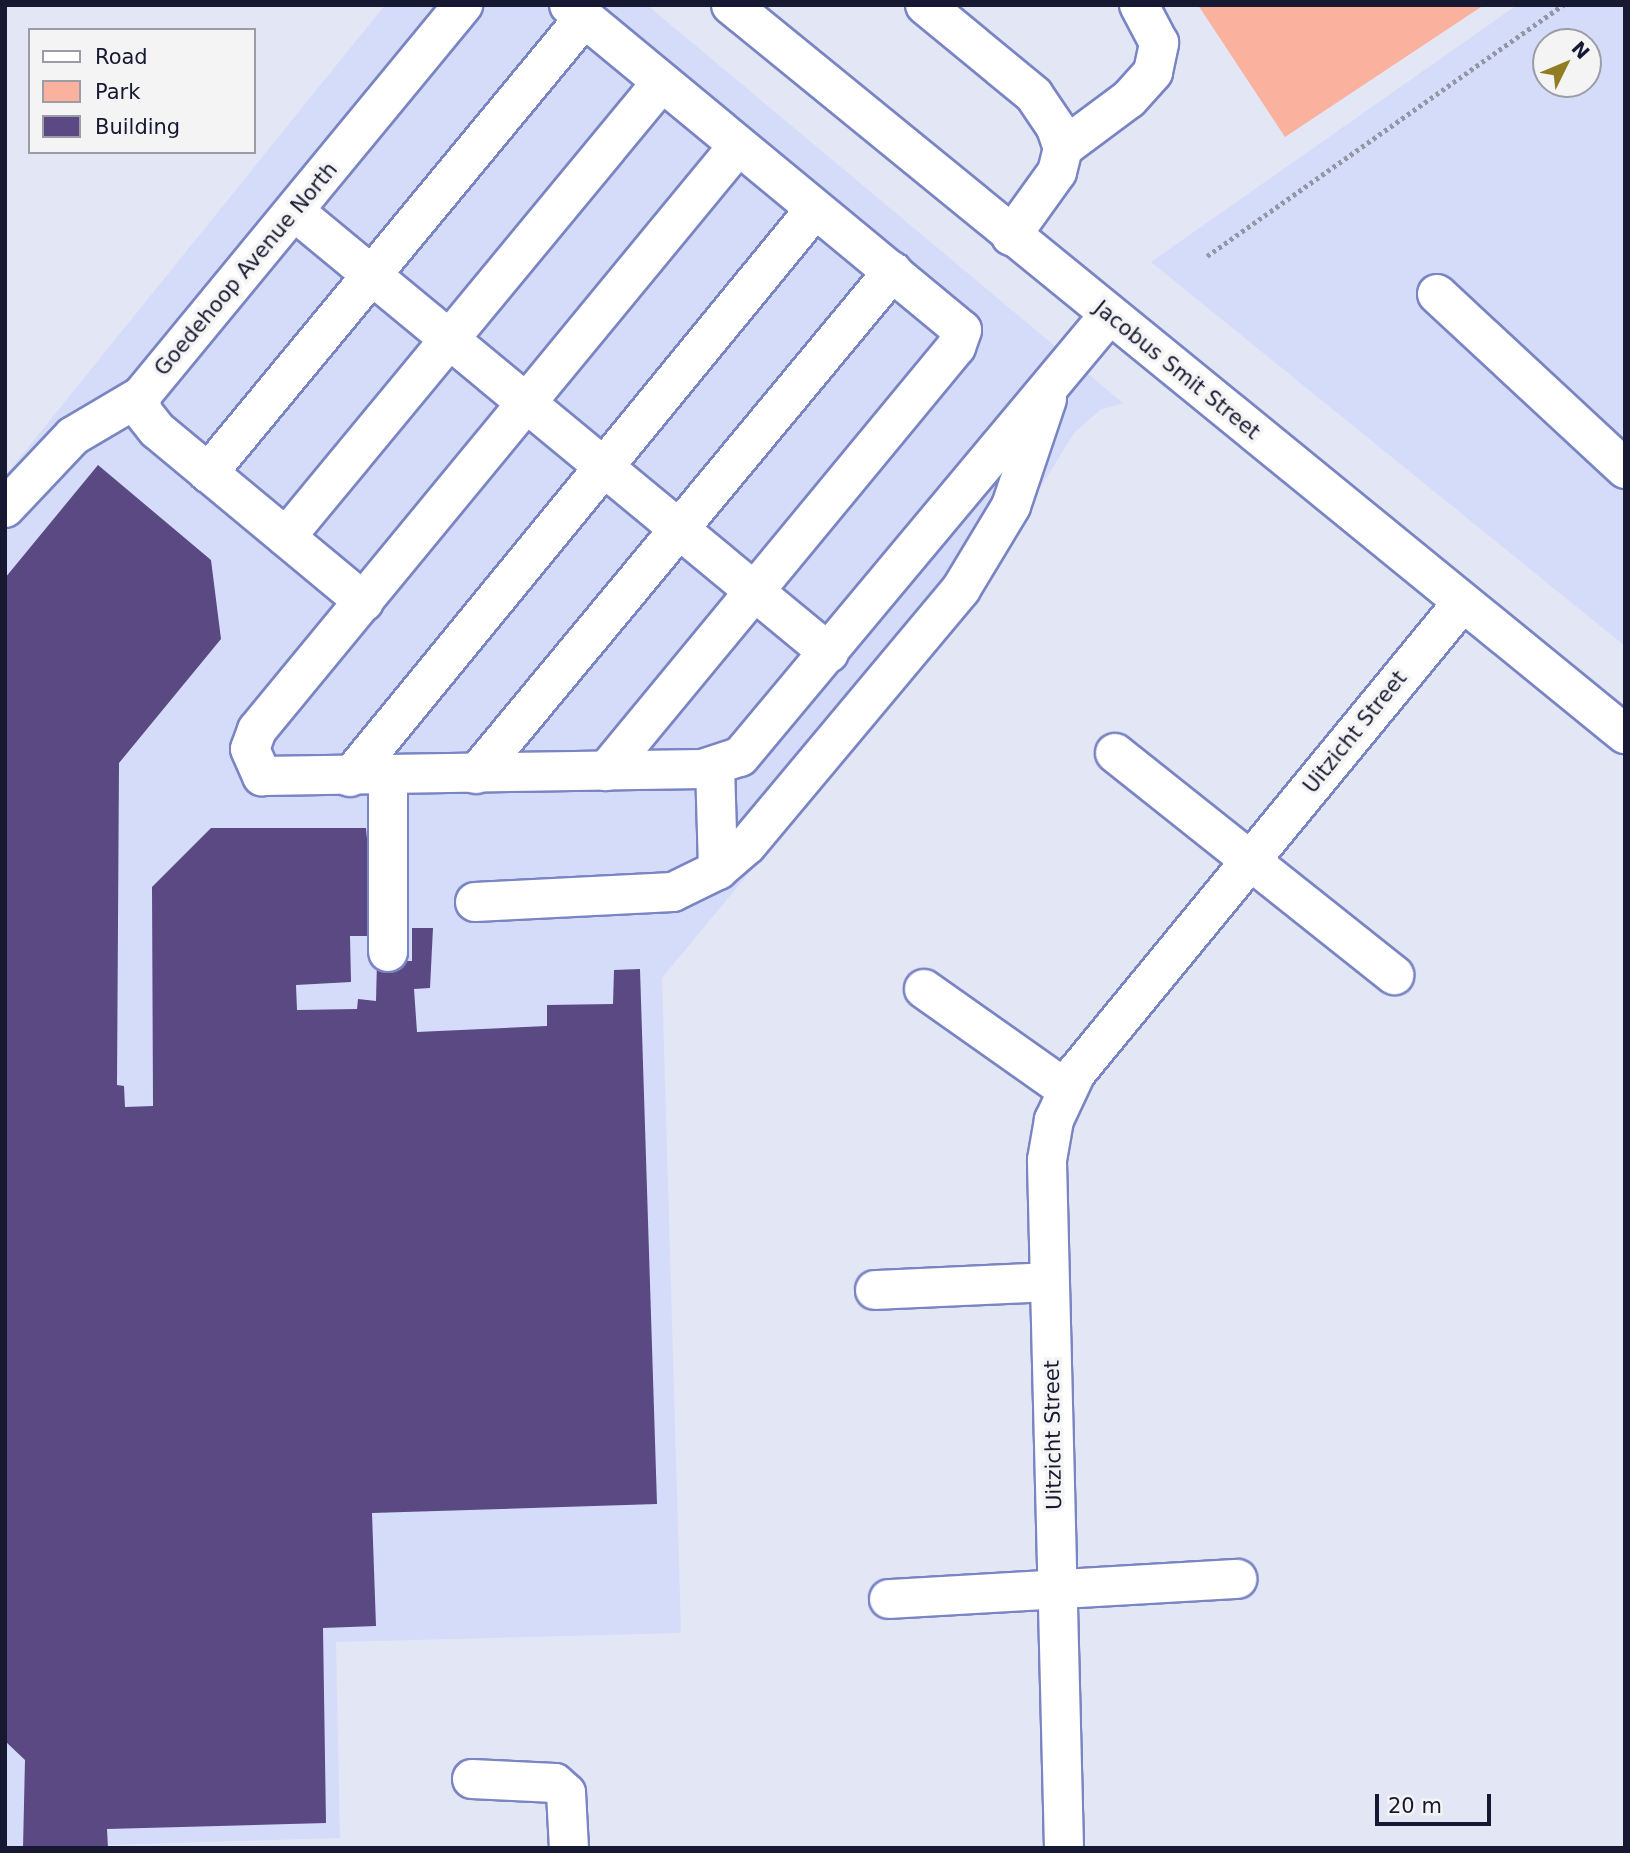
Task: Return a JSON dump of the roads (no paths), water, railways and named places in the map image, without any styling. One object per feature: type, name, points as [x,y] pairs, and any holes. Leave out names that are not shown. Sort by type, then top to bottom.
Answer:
[{"type":"street","name":"Goedehoop Avenue North","points":[[5,508],[43,464],[90,422],[141,396],[463,5]]},
{"type":"street","name":"Jacobus Smit Street","points":[[731,5],[1461,603],[1625,734]]},
{"type":"street","points":[[925,5],[1034,95],[1063,148]]},
{"type":"street","points":[[1012,236],[1057,172],[1063,148],[1129,99],[1153,72],[1158,43],[1139,5]]},
{"type":"street","points":[[208,473],[371,274],[577,12],[737,147],[952,317],[961,338],[606,771]]},
{"type":"street","points":[[286,537],[661,83]]},
{"type":"street","points":[[737,147],[257,730],[250,749],[255,768],[270,779],[606,771],[715,766],[751,748],[1109,315]]},
{"type":"street","points":[[350,777],[816,209]]},
{"type":"street","points":[[295,211],[829,653]]},
{"type":"street","points":[[476,774],[894,271]]},
{"type":"street","points":[[1437,294],[1625,470]]},
{"type":"street","points":[[475,902],[673,892],[718,870],[773,819],[961,589],[1011,506],[1051,384]]},
{"type":"street","points":[[141,396],[150,424],[364,602]]},
{"type":"street","name":"Uitzicht Street","points":[[1064,1848],[1049,1282],[1048,1140],[1066,1088],[1461,603]]},
{"type":"street","points":[[1115,753],[1394,975]]},
{"type":"street","points":[[715,766],[718,870]]},
{"type":"street","points":[[388,776],[388,951]]},
{"type":"street","points":[[924,989],[1066,1088]]},
{"type":"street","points":[[875,1290],[1049,1282]]},
{"type":"street","points":[[889,1599],[1237,1580]]},
{"type":"street","points":[[472,1779],[555,1783],[566,1793],[569,1848]]}]
